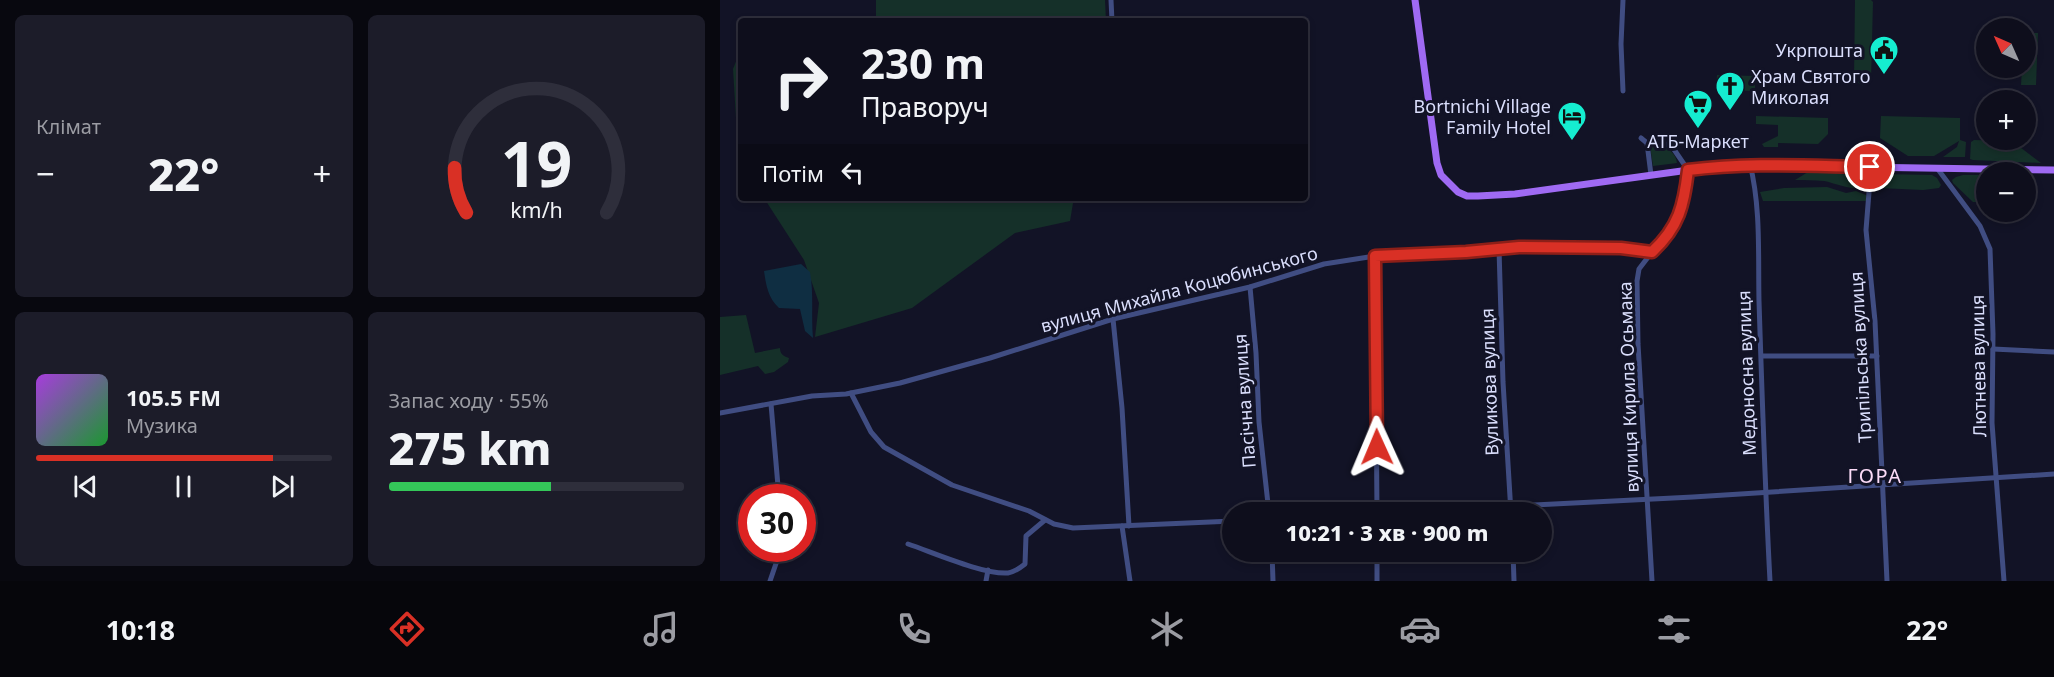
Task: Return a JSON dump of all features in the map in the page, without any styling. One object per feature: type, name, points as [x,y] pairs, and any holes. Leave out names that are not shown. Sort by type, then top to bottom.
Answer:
[{"type":"main road","points":[[1415,0],[1437,163],[1441,175],[1458,192],[1467,196],[1515,194],[1725,165],[1936,167],[2054,171]]},
{"type":"street","points":[[1111,0],[1112,18]]},
{"type":"street","points":[[1623,0],[1621,44],[1623,91]]},
{"type":"street","points":[[1641,138],[1647,143],[1651,175]]},
{"type":"street","points":[[1647,143],[1660,141],[1673,148],[1688,170]]},
{"type":"street","name":"Медоносна вулиця","points":[[1750,164],[1755,190],[1770,581]]},
{"type":"street","name":"Трипільська вулиця","points":[[1870,167],[1866,230],[1876,356],[1887,581]]},
{"type":"street","name":"Лютнева вулиця","points":[[1936,167],[1964,202],[1988,240],[1990,249],[1992,423],[2004,581]]},
{"type":"street","name":"вулиця Кирила Осьмака","points":[[1652,581],[1637,280],[1639,269],[1668,237],[1676,224],[1685,195],[1688,170]]},
{"type":"street","name":"вулиця Михайла Коцюбинського","points":[[720,413],[812,396],[851,393],[900,383],[990,358],[1113,319],[1250,287],[1324,264],[1375,256],[1430,255],[1519,247],[1621,248],[1652,252]]},
{"type":"street","name":"Вуликова вулиця","points":[[1499,249],[1510,502]]},
{"type":"street","points":[[1375,256],[1377,502]]},
{"type":"street","name":"Пасічна вулиця","points":[[1250,287],[1259,422],[1268,502]]},
{"type":"street","points":[[1113,319],[1122,408],[1129,526]]},
{"type":"street","points":[[1992,349],[2054,351]]},
{"type":"street","points":[[1762,356],[1876,356]]},
{"type":"street","points":[[851,393],[871,432],[884,447],[952,485],[1019,508],[1065,528],[1222,522]]},
{"type":"street","points":[[771,404],[778,484]]},
{"type":"street","points":[[1552,504],[2054,474]]},
{"type":"street","points":[[908,544],[944,558],[1005,573],[1025,564],[1026,536],[1045,520]]},
{"type":"street","points":[[1122,526],[1130,581]]},
{"type":"street","points":[[770,581],[777,562]]},
{"type":"street","points":[[1272,562],[1273,581]]},
{"type":"street","points":[[1377,562],[1377,581]]},
{"type":"street","points":[[1513,562],[1514,581]]},
{"type":"street","points":[[986,581],[988,570]]},
{"type":"green space","points":[[876,0],[1105,0],[1106,18],[876,18]]},
{"type":"green space","points":[[1855,0],[1873,2],[1871,80],[1863,86],[1854,80]]},
{"type":"green space","points":[[2036,33],[2038,33],[2036,85],[2021,85],[2021,78],[2036,78]]},
{"type":"green space","points":[[738,56],[738,151],[733,69]]},
{"type":"green space","points":[[1717,75],[1755,76],[1755,91],[1716,90]]},
{"type":"green space","points":[[1756,116],[1828,118],[1828,134],[1818,144],[1778,143],[1778,147],[1764,147],[1762,144],[1778,136],[1778,125],[1756,124]]},
{"type":"green space","points":[[1881,116],[1960,118],[1960,140],[1966,142],[1965,157],[1943,157],[1957,147],[1959,141],[1934,156],[1908,156],[1880,138]]},
{"type":"green space","points":[[1976,140],[1976,150],[2024,150],[2041,163],[1973,160],[1970,159],[1971,142]]},
{"type":"green space","points":[[1658,144],[1671,151],[1677,163],[1653,166],[1650,146]]},
{"type":"green space","points":[[1808,172],[1866,174],[1866,182],[1857,188],[1851,188],[1824,181],[1795,180]]},
{"type":"green space","points":[[1881,174],[1932,175],[1941,185],[1939,188],[1923,190],[1879,188],[1874,184],[1874,180]]},
{"type":"green space","points":[[1976,175],[1976,202],[1973,202],[1953,183],[1952,180],[1956,177]]},
{"type":"green space","points":[[1827,187],[1846,193],[1856,191],[1866,195],[1866,201],[1763,201],[1760,192],[1784,188]]},
{"type":"green space","points":[[766,201],[1075,201],[1070,221],[1015,233],[912,308],[815,337],[819,303],[804,260]]},
{"type":"green space","points":[[746,315],[755,353],[780,348],[782,354],[789,358],[788,362],[774,372],[765,374],[758,366],[720,375],[720,317]]},
{"type":"water","points":[[801,264],[810,272],[813,338],[805,331],[800,309],[779,308],[772,300],[764,271]]},
{"type":"place","name":"Укрпошта","points":[[1884,76]]},
{"type":"place","name":"Храм Святого Миколая","points":[[1730,112]]},
{"type":"place","name":"АТБ-Маркет","points":[[1698,130]]},
{"type":"place","name":"Bortnichi Village Family Hotel","points":[[1572,142]]},
{"type":"district","name":"ГОРА","points":[[1875,475]]},
{"type":"route","points":[[1377,447],[1375,256],[1430,255],[1519,247],[1621,248],[1652,252],[1668,237],[1676,224],[1685,195],[1688,170],[1750,164],[1870,167]]}]
